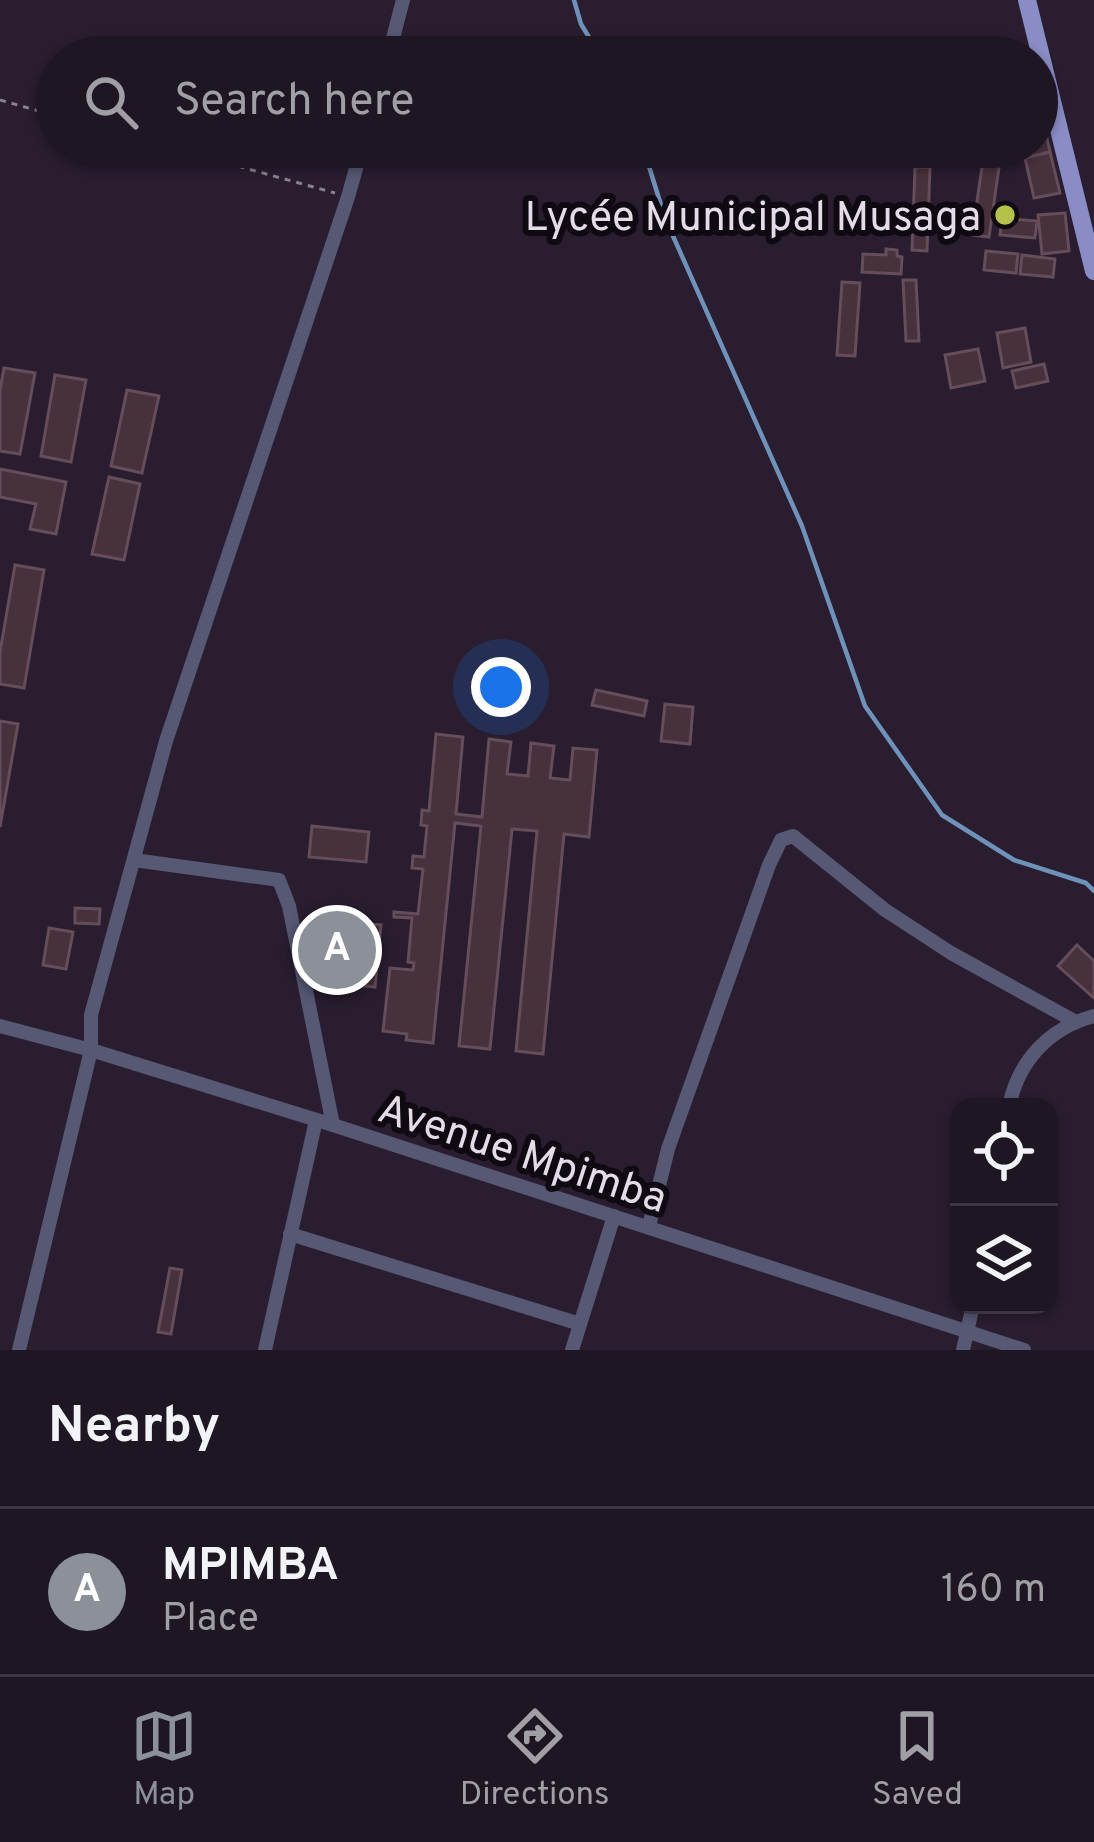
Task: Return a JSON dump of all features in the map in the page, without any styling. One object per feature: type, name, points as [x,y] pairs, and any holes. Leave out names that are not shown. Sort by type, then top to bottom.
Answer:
[{"type":"main road","points":[[1027,0],[1036,36]]},
{"type":"main road","points":[[1058,124],[1094,268]]},
{"type":"street","points":[[394,36],[403,0]]},
{"type":"street","points":[[19,1350],[92,1050],[91,1015],[166,740],[357,168]]},
{"type":"street","points":[[649,1226],[668,1149],[781,840],[793,836],[884,910],[1074,1022]]},
{"type":"street","points":[[134,860],[279,880],[290,906],[333,1125]]},
{"type":"street","points":[[1013,1098],[1025,1063],[1043,1042],[1074,1022],[1094,1016]]},
{"type":"street","name":"Avenue Mpimba","points":[[0,1026],[333,1125],[1024,1350]]},
{"type":"street","points":[[266,1350],[316,1120]]},
{"type":"street","points":[[572,1350],[614,1216]]},
{"type":"street","points":[[290,1234],[580,1324]]},
{"type":"street","points":[[963,1350],[971,1314]]},
{"type":"path","points":[[0,100],[36,110]]},
{"type":"path","points":[[245,168],[349,197]]},
{"type":"building","points":[[915,168],[930,168],[927,251],[912,250]]},
{"type":"building","points":[[982,168],[999,168],[989,237],[972,235]]},
{"type":"building","points":[[1027,168],[1054,168],[1060,193],[1034,198]]},
{"type":"building","points":[[1065,213],[1069,251],[1042,254],[1038,215]]},
{"type":"building","points":[[1002,218],[1037,221],[1035,238],[1000,235]]},
{"type":"building","points":[[886,249],[897,250],[902,257],[901,274],[862,272],[863,254],[886,255]]},
{"type":"building","points":[[986,251],[1018,254],[1016,273],[984,270]]},
{"type":"building","points":[[1022,255],[1055,259],[1053,277],[1020,274]]},
{"type":"building","points":[[903,280],[916,280],[919,341],[906,341]]},
{"type":"building","points":[[842,282],[860,283],[855,356],[837,355]]},
{"type":"building","points":[[1025,328],[1031,362],[1003,368],[997,333]]},
{"type":"building","points":[[978,349],[985,381],[951,388],[945,355]]},
{"type":"building","points":[[1044,364],[1048,381],[1016,388],[1012,371]]},
{"type":"building","points":[[4,368],[35,373],[20,454],[0,451]]},
{"type":"building","points":[[55,375],[86,380],[71,462],[41,456]]},
{"type":"building","points":[[127,390],[159,396],[142,473],[111,466]]},
{"type":"building","points":[[0,469],[66,482],[56,534],[30,529],[36,504],[0,497]]},
{"type":"building","points":[[109,477],[140,484],[124,560],[92,554]]},
{"type":"building","points":[[15,565],[44,570],[24,688],[0,684],[0,652]]},
{"type":"building","points":[[596,690],[647,701],[644,716],[592,705]]},
{"type":"building","points":[[665,704],[693,707],[690,744],[661,741]]},
{"type":"building","points":[[0,721],[18,724],[0,827]]},
{"type":"building","points":[[436,734],[463,737],[456,814],[482,817],[489,739],[511,742],[507,774],[528,776],[531,743],[554,746],[550,778],[570,780],[573,748],[597,750],[589,837],[564,834],[543,1054],[516,1051],[537,831],[512,829],[490,1049],[459,1046],[481,826],[455,823],[433,1043],[383,1031],[390,968],[413,970],[414,963],[408,962],[412,918],[394,917],[394,912],[418,914],[423,869],[412,868],[413,856],[424,857],[427,826],[421,825],[422,810],[429,811]]},
{"type":"building","points":[[312,826],[369,832],[366,862],[309,857]]},
{"type":"building","points":[[75,908],[100,909],[99,924],[75,923]]},
{"type":"building","points":[[368,924],[381,925],[375,987],[334,983],[335,968],[326,967],[329,932],[349,934],[345,969],[363,971]]},
{"type":"building","points":[[49,928],[73,932],[66,969],[43,965]]},
{"type":"building","points":[[1077,945],[1094,961],[1094,998],[1058,966]]},
{"type":"building","points":[[170,1268],[182,1270],[171,1334],[158,1332]]},
{"type":"waterway","points":[[574,0],[588,36]]},
{"type":"waterway","points":[[650,168],[665,218],[802,526],[865,706],[942,815],[1014,860],[1086,883],[1094,891]]},
{"type":"place","name":"Lycée Municipal Musaga","points":[[1005,215]]},
{"type":"place","name":"MPIMBA","points":[[337,950]]}]
